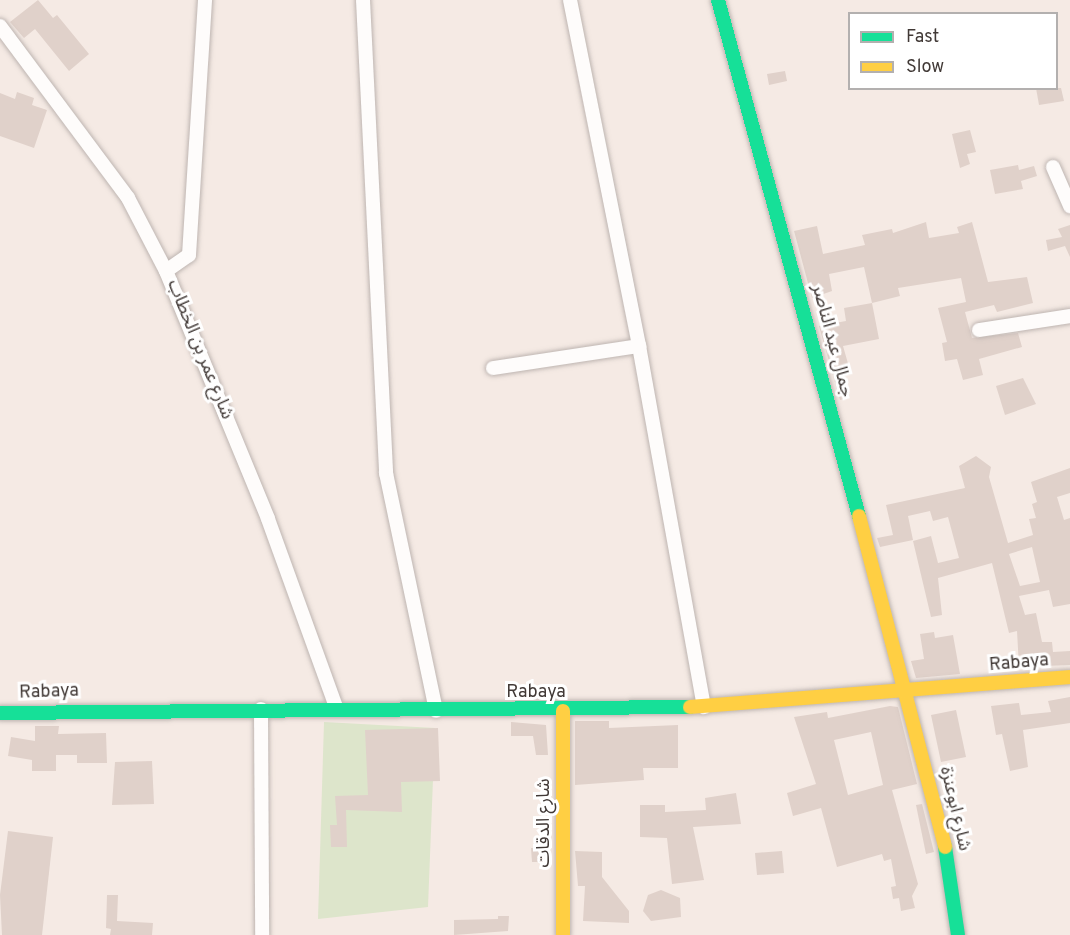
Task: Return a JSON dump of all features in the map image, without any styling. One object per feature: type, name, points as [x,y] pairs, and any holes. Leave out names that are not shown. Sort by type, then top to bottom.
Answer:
[{"type":"street","points":[[166,271],[189,255],[205,0]]},
{"type":"street","points":[[363,0],[386,473],[436,711]]},
{"type":"street","points":[[570,0],[639,346],[704,707]]},
{"type":"street","name":"جمال عبد الناصر","points":[[718,0],[907,692]]},
{"type":"street","name":"شارع عمر بن الخطاب","points":[[0,26],[128,198],[166,271],[268,519],[336,707]]},
{"type":"street","points":[[1053,167],[1070,206]]},
{"type":"street","points":[[979,330],[1070,316]]},
{"type":"street","points":[[493,368],[639,346]]},
{"type":"street","name":"Rabaya","points":[[0,713],[336,707],[436,711],[563,711],[704,707],[1070,677]]},
{"type":"street","name":"شارع ابوعنزة","points":[[907,692],[948,854],[958,935]]},
{"type":"street","points":[[261,709],[262,935]]},
{"type":"street","name":"شارع الدقات","points":[[563,711],[563,935]]},
{"type":"green space","points":[[324,722],[435,728],[428,907],[318,919]]},
{"type":"building","points":[[38,0],[53,18],[57,15],[89,54],[69,71],[35,29],[24,38],[10,22]]},
{"type":"building","points":[[785,71],[787,81],[769,85],[767,74]]},
{"type":"building","points":[[1061,88],[1064,101],[1039,105],[1036,90]]},
{"type":"building","points":[[17,92],[34,98],[32,105],[47,110],[34,148],[0,136],[0,93],[15,99]]},
{"type":"building","points":[[970,130],[976,152],[967,154],[970,164],[960,168],[952,134]]},
{"type":"building","points":[[1018,165],[1019,170],[1034,166],[1037,176],[1021,181],[1023,189],[995,194],[990,170]]},
{"type":"building","points":[[926,222],[929,238],[959,233],[957,227],[972,222],[988,282],[1027,277],[1033,303],[997,312],[994,305],[965,312],[972,338],[1018,333],[1022,347],[979,359],[983,375],[963,380],[957,359],[945,361],[942,343],[947,342],[938,308],[966,302],[961,278],[898,288],[900,296],[872,303],[864,267],[829,274],[832,291],[812,298],[794,231],[817,226],[823,254],[865,245],[862,235],[892,229],[893,233]]},
{"type":"building","points":[[1070,225],[1070,257],[1065,246],[1048,251],[1046,240],[1062,237],[1058,229]]},
{"type":"building","points":[[872,303],[879,339],[843,346],[851,374],[842,376],[848,398],[840,400],[819,326],[846,321],[844,308]]},
{"type":"building","points":[[1023,378],[1036,404],[1005,415],[996,386]]},
{"type":"building","points":[[976,456],[991,467],[989,477],[1008,543],[1033,535],[1029,519],[1036,518],[1032,504],[1037,502],[1031,482],[1070,468],[1070,493],[1057,497],[1064,520],[1070,518],[1070,604],[1053,607],[1049,590],[1019,596],[1025,615],[1036,613],[1042,642],[1052,642],[1053,652],[1070,651],[1070,665],[1019,667],[1017,631],[1009,633],[992,563],[938,578],[942,615],[931,617],[913,541],[931,536],[938,563],[959,558],[948,517],[933,521],[930,511],[908,516],[913,540],[880,547],[877,538],[893,535],[886,505],[965,488],[959,466]],"holes":[[[1032,547],[1040,582],[1020,586],[1009,554]]]},
{"type":"building","points":[[934,632],[935,638],[953,635],[960,674],[916,678],[911,661],[924,659],[920,634]]},
{"type":"building","points":[[1070,697],[1070,723],[1023,730],[1028,767],[1010,771],[1002,734],[996,735],[991,706],[1019,703],[1021,715],[1051,712],[1048,701]]},
{"type":"building","points":[[890,706],[898,707],[917,784],[892,790],[918,884],[912,896],[915,908],[901,911],[899,898],[893,899],[891,887],[896,886],[891,859],[884,861],[882,854],[837,867],[821,808],[793,816],[787,793],[816,784],[794,717],[827,712],[828,718]],"holes":[[[871,732],[883,785],[848,795],[834,740]]]},
{"type":"building","points":[[956,710],[966,757],[941,762],[931,715]]},
{"type":"building","points":[[575,721],[609,721],[609,728],[678,725],[678,768],[643,768],[644,780],[575,785]]},
{"type":"building","points":[[511,722],[546,725],[548,755],[536,755],[533,736],[511,736]]},
{"type":"building","points":[[35,726],[59,726],[58,734],[106,733],[107,763],[77,763],[77,755],[56,755],[56,771],[32,771],[32,760],[8,756],[11,737],[35,741]]},
{"type":"building","points":[[438,728],[440,781],[401,782],[402,812],[346,810],[347,847],[331,847],[330,825],[337,825],[335,796],[368,795],[365,730]]},
{"type":"building","points":[[152,761],[154,804],[112,805],[115,762]]},
{"type":"building","points":[[736,793],[741,824],[693,827],[704,880],[672,884],[667,838],[640,837],[640,805],[665,805],[665,812],[706,810],[705,798]]},
{"type":"building","points":[[922,804],[934,852],[926,854],[916,805]]},
{"type":"building","points":[[8,831],[53,837],[42,935],[2,935],[0,895]]},
{"type":"building","points":[[531,848],[548,848],[548,862],[532,862]]},
{"type":"building","points":[[575,851],[602,852],[602,877],[629,911],[629,923],[583,921],[585,886],[578,886]]},
{"type":"building","points":[[782,851],[784,873],[757,875],[755,853]]},
{"type":"building","points":[[661,890],[680,898],[681,917],[651,921],[643,911],[648,895]]},
{"type":"building","points":[[107,895],[118,895],[117,921],[153,923],[152,935],[110,935],[111,929],[106,928]]},
{"type":"building","points":[[498,916],[509,916],[508,931],[454,935],[454,920],[498,919]]},
{"type":"traffic: fast","points":[[718,0],[859,516]]},
{"type":"traffic: fast","points":[[0,713],[690,707]]},
{"type":"traffic: fast","points":[[945,847],[958,935]]},
{"type":"traffic: slow","points":[[859,516],[945,847]]},
{"type":"traffic: slow","points":[[690,707],[1070,677]]},
{"type":"traffic: slow","points":[[563,711],[563,935]]}]
